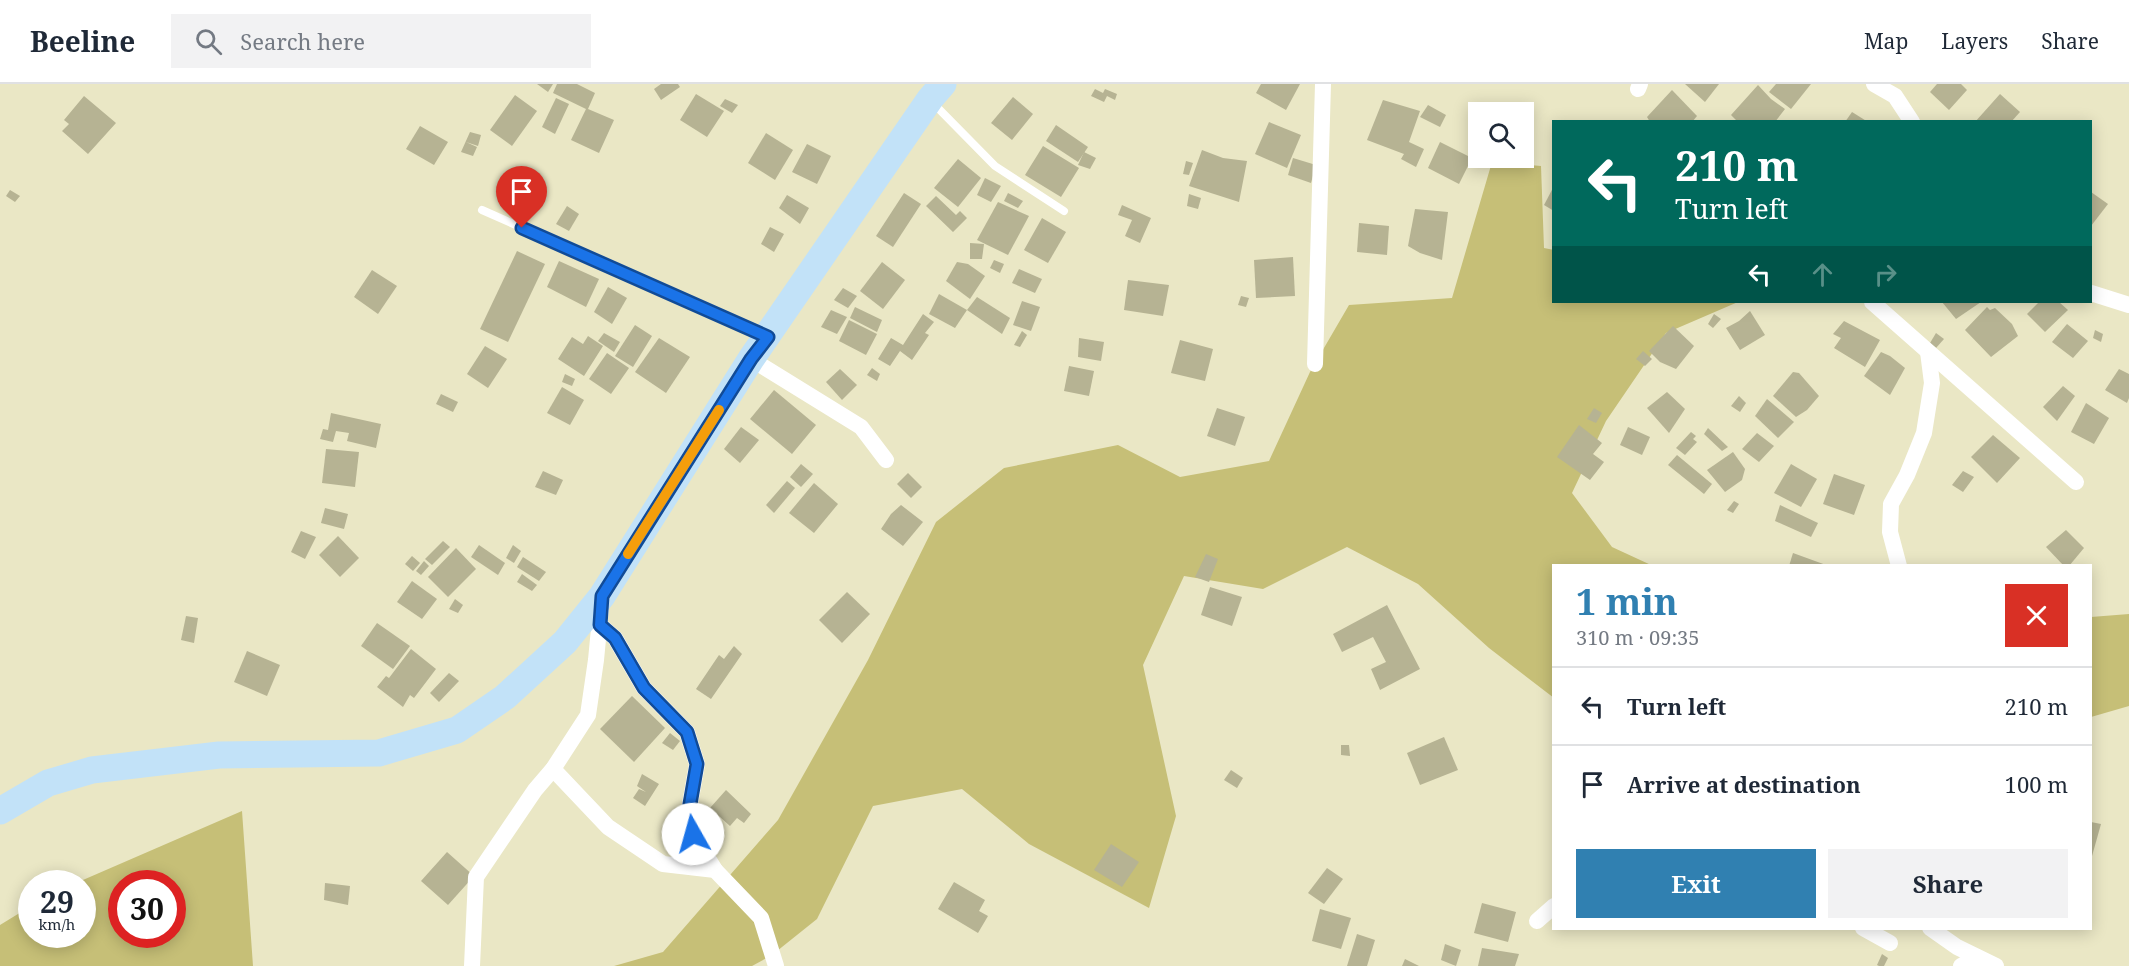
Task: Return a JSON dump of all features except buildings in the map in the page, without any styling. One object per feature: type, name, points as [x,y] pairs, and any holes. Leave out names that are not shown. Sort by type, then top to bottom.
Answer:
[{"type":"highway","points":[[0,811],[48,783],[92,770],[219,755],[380,753],[457,730],[505,697],[565,642],[602,596],[751,359],[935,89]]},
{"type":"street","points":[[1315,364],[1323,84]]},
{"type":"street","points":[[1874,84],[1894,96],[1911,120]]},
{"type":"street","points":[[2092,293],[2129,305]]},
{"type":"street","points":[[1873,303],[2076,482]]},
{"type":"street","points":[[1898,564],[1890,532],[1891,504],[1907,475],[1924,433],[1932,383],[1928,352]]},
{"type":"street","points":[[751,359],[861,427],[886,460]]},
{"type":"street","points":[[472,966],[476,877],[588,715],[602,596]]},
{"type":"street","points":[[600,625],[615,638],[644,688],[687,732],[697,764],[690,804],[693,834],[715,870],[761,918],[776,966]]},
{"type":"street","points":[[553,768],[608,827],[663,864],[715,870]]},
{"type":"street","points":[[1537,921],[1552,908]]},
{"type":"street","points":[[1867,930],[1890,943]]},
{"type":"street","points":[[1933,930],[1957,947],[1996,966]]},
{"type":"street","points":[[1961,966],[1977,957]]},
{"type":"lane","points":[[935,89],[995,166],[1064,211]]},
{"type":"lane","points":[[482,210],[768,337]]},
{"type":"shaded area","points":[[1534,165],[1541,166],[1544,248],[1552,250],[1552,303],[1736,303],[1666,333],[1606,421],[1572,493],[1612,547],[1649,564],[1552,564],[1552,696],[1489,648],[1418,584],[1347,547],[1263,589],[1184,576],[1143,665],[1176,816],[1149,908],[1029,844],[962,789],[873,806],[817,919],[772,955],[752,966],[614,966],[663,952],[778,820],[868,660],[936,522],[1004,468],[1118,445],[1180,477],[1269,461],[1310,372],[1349,305],[1452,298],[1490,168],[1534,168]]},
{"type":"shaded area","points":[[2129,614],[2129,706],[2092,717],[2092,617]]},
{"type":"shaded area","points":[[242,811],[253,966],[0,966],[0,925],[18,914],[18,948],[96,948],[96,874]]},
{"type":"slow traffic","points":[[628,554],[719,410]]},
{"type":"route","points":[[522,228],[768,337],[751,359],[602,596],[600,625],[615,638],[644,688],[687,732],[697,764],[690,804],[693,834]]}]
